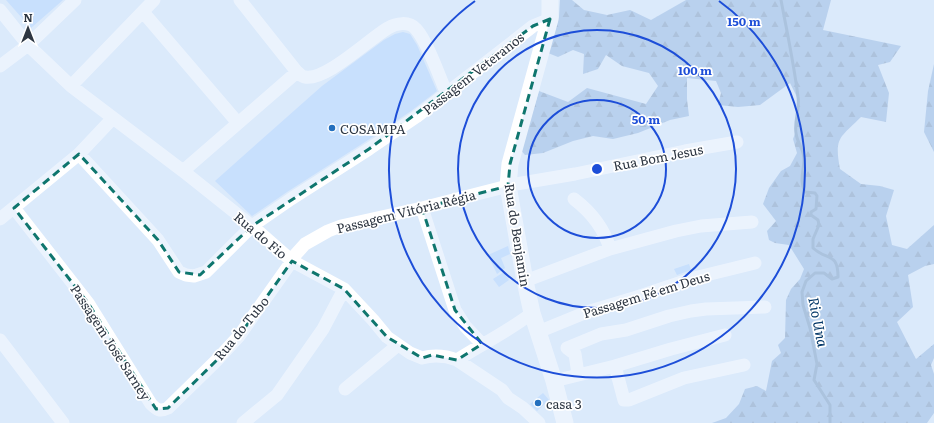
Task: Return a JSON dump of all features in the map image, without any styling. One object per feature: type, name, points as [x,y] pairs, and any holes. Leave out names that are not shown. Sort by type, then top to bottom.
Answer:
[{"type":"main road","name":"Rua do Benjamin","points":[[550,0],[550,19],[510,164],[508,186],[532,313],[554,380],[564,423]]},
{"type":"street","points":[[0,66],[28,45],[75,0]]},
{"type":"street","points":[[71,86],[154,0]]},
{"type":"street","points":[[240,0],[297,72],[303,77],[312,77],[322,73],[360,49],[388,28],[397,24],[407,24],[415,28],[423,40],[446,92]]},
{"type":"street","name":"Rua do Fio","points":[[0,10],[28,45],[71,86],[183,171],[252,226],[292,261],[344,289],[373,320],[386,337],[410,353],[422,358],[432,355],[457,360],[502,390],[508,398],[539,423]]},
{"type":"street","points":[[143,12],[238,123]]},
{"type":"street","name":"Passagem Veteranos","points":[[79,154],[158,240],[179,272],[194,276],[206,272],[252,226],[416,117],[446,92],[533,26],[550,19]]},
{"type":"street","points":[[183,171],[297,72]]},
{"type":"street","points":[[0,218],[79,154],[113,118]]},
{"type":"street","name":"Rua Bom Jesus","points":[[508,186],[737,142]]},
{"type":"street","name":"Passagem Vitória Régia","points":[[292,261],[305,244],[341,226],[422,208],[508,186]]},
{"type":"street","points":[[574,199],[584,206],[599,224],[606,236],[610,249]]},
{"type":"street","name":"Passagem José Sarney","points":[[14,208],[88,303],[151,404],[156,409],[160,410],[168,408]]},
{"type":"street","points":[[422,208],[455,310],[465,326],[482,344]]},
{"type":"street","points":[[525,281],[610,249],[676,231],[701,226],[752,222]]},
{"type":"street","name":"Rua do Tubo","points":[[168,408],[239,336],[292,261]]},
{"type":"street","name":"Passagem Fé em Deus","points":[[538,332],[587,312],[694,278],[755,263]]},
{"type":"street","points":[[244,423],[277,395],[323,329],[344,289]]},
{"type":"street","points":[[578,374],[575,354],[567,348],[602,334],[626,330],[691,311],[765,307]]},
{"type":"street","points":[[457,360],[515,326],[532,313]]},
{"type":"street","points":[[554,380],[615,366],[725,335]]},
{"type":"street","points":[[0,340],[63,423]]},
{"type":"street","points":[[345,389],[398,345]]},
{"type":"street","points":[[615,366],[624,400],[629,400],[684,378],[744,365]]},
{"type":"highlighted area","points":[[550,19],[510,164],[508,186],[422,208],[455,310],[482,344],[457,360],[432,355],[422,358],[387,337],[344,289],[292,261],[239,336],[217,360],[168,408],[156,409],[88,303],[14,208],[79,154],[158,240],[179,272],[200,275],[252,226],[369,149],[533,26]]},
{"type":"green space","points":[[560,0],[572,0],[584,10],[607,15],[630,10],[651,20],[686,0],[831,0],[823,30],[901,46],[890,62],[878,65],[889,93],[886,122],[861,117],[840,139],[838,144],[838,158],[840,169],[861,184],[880,186],[894,190],[886,216],[892,245],[907,249],[934,225],[934,264],[925,266],[908,275],[913,307],[897,322],[916,359],[934,344],[934,358],[931,365],[934,374],[934,413],[927,423],[712,423],[726,418],[739,404],[745,389],[757,386],[766,391],[772,361],[781,353],[778,345],[785,338],[786,300],[791,289],[800,279],[804,269],[789,245],[775,243],[769,240],[767,231],[776,221],[763,204],[769,188],[781,171],[790,166],[797,153],[793,139],[796,131],[798,99],[790,83],[760,105],[738,107],[718,105],[721,93],[716,81],[687,78],[689,116],[670,120],[638,133],[613,139],[593,136],[573,141],[543,153],[525,155],[521,150],[539,91],[568,102],[587,88],[646,104],[658,86],[649,73],[622,66],[606,55],[598,69],[583,74],[584,54],[573,50],[558,57],[548,53],[559,17]]},
{"type":"green space","points":[[934,64],[934,152],[924,132],[928,91]]},
{"type":"building","points":[[6,0],[63,0],[31,28]]},
{"type":"building","name":"COSAMPA","points":[[403,32],[410,34],[417,45],[437,91],[411,111],[252,216],[215,181],[322,86],[384,40],[395,34]]},
{"type":"building","points":[[508,246],[510,254],[501,258],[505,268],[497,274],[488,255]]},
{"type":"building","points":[[689,264],[691,270],[677,275],[674,269]]},
{"type":"building","points":[[504,272],[509,280],[499,287],[493,279]]},
{"type":"building","name":"casa 3","points":[[543,393],[549,400],[537,411],[530,404]]},
{"type":"waterway","name":"Rio Una","points":[[781,0],[798,97],[796,128],[797,137],[804,155],[802,184],[805,192],[815,193],[817,196],[816,209],[811,212],[811,215],[818,220],[819,225],[813,239],[813,248],[834,260],[838,269],[838,277],[832,279],[824,273],[815,273],[806,281],[802,292],[803,305],[810,328],[817,364],[814,380],[830,405],[830,423]]},
{"type":"place","name":"COSAMPA","points":[[332,128]]},
{"type":"place","name":"casa 3","points":[[538,403]]}]
